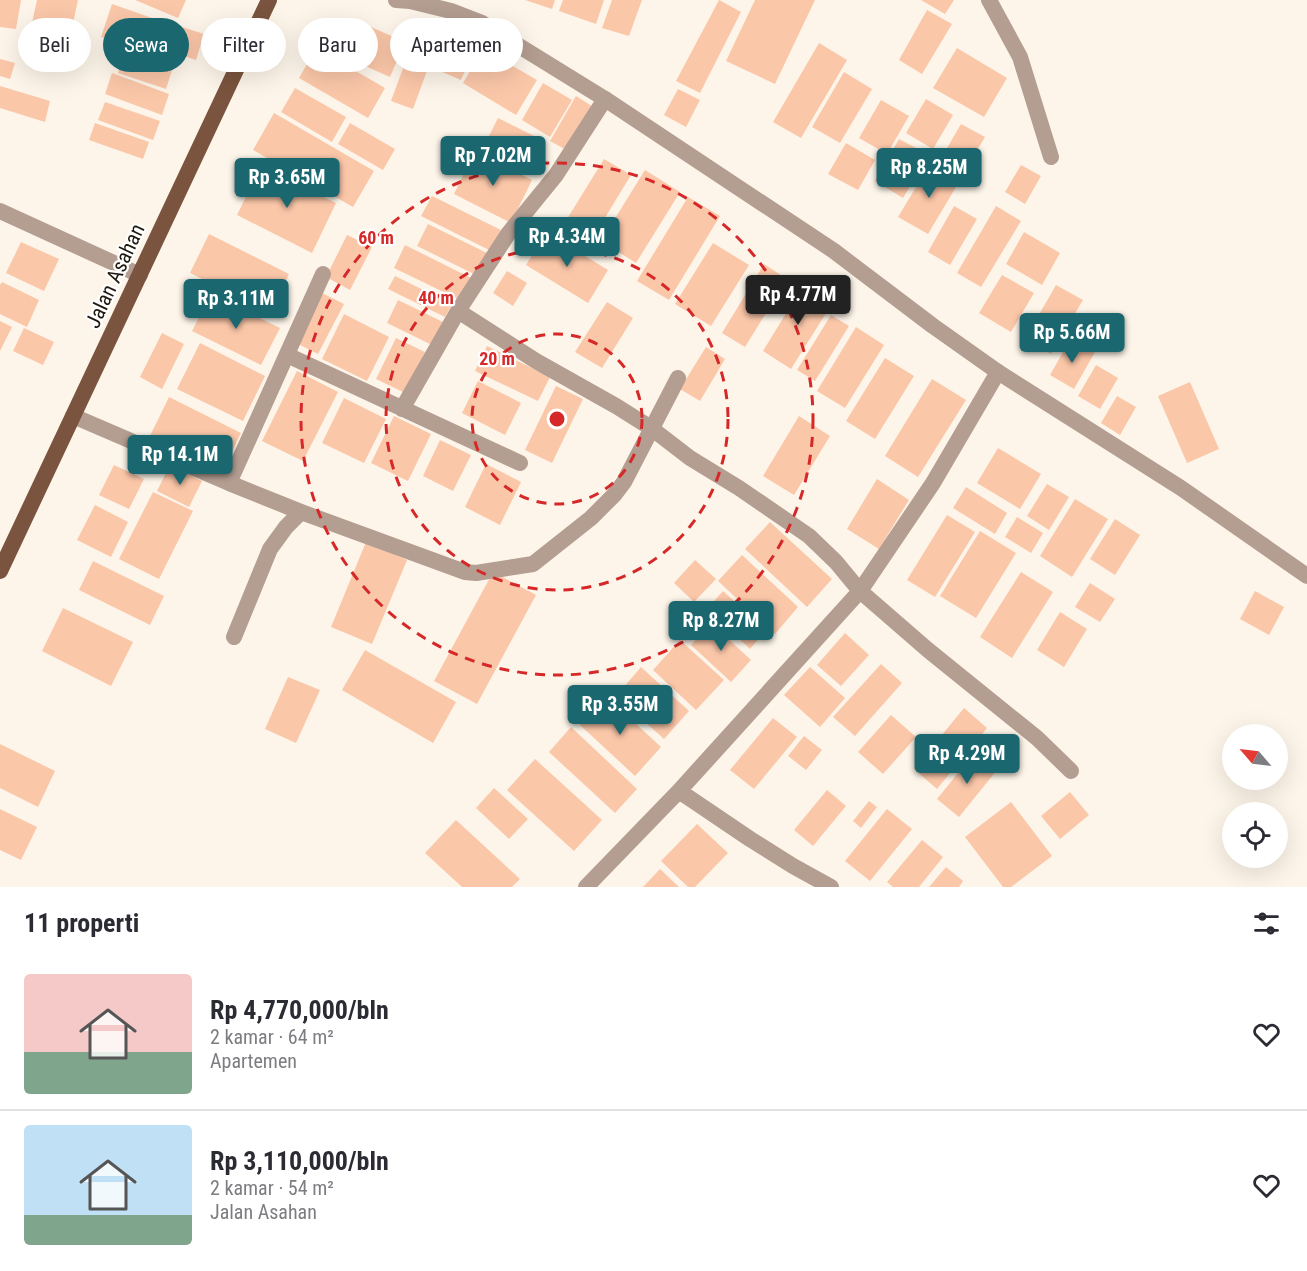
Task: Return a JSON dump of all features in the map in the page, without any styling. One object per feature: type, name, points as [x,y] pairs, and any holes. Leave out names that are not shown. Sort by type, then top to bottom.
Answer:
[{"type":"main road","name":"Jalan Asahan","points":[[0,571],[269,0]]},
{"type":"street","points":[[396,0],[451,11],[482,23],[604,99],[834,251],[998,372],[1181,488],[1307,576]]},
{"type":"street","points":[[989,0],[1020,57],[1051,157]]},
{"type":"street","points":[[402,409],[458,311],[508,234],[556,175],[604,99]]},
{"type":"street","points":[[0,211],[140,275]]},
{"type":"street","points":[[229,483],[323,274]]},
{"type":"street","points":[[458,311],[536,361],[651,428],[690,458],[809,536],[836,562],[860,591],[928,650],[1037,738],[1071,771]]},
{"type":"street","points":[[286,355],[520,463]]},
{"type":"street","points":[[586,887],[679,791],[860,591],[933,483],[998,372]]},
{"type":"street","points":[[73,416],[301,512],[465,572],[476,573],[533,564],[591,518],[624,482],[678,378]]},
{"type":"street","points":[[234,637],[270,549],[286,527],[301,512]]},
{"type":"street","points":[[679,791],[750,839],[831,887]]},
{"type":"building","points":[[0,0],[21,0],[16,29],[0,27]]},
{"type":"building","points":[[37,0],[78,0],[74,18],[33,18]]},
{"type":"building","points":[[135,0],[186,0],[178,18]]},
{"type":"building","points":[[525,0],[555,0],[552,9]]},
{"type":"building","points":[[563,0],[604,0],[596,24],[559,11]]},
{"type":"building","points":[[612,0],[642,0],[629,36],[602,28]]},
{"type":"building","points":[[719,0],[741,12],[700,93],[676,81]]},
{"type":"building","points":[[755,0],[815,0],[775,84],[726,61]]},
{"type":"building","points":[[921,0],[954,0],[945,14]]},
{"type":"building","points":[[112,4],[152,18],[107,18]]},
{"type":"building","points":[[927,10],[952,24],[922,74],[899,60]]},
{"type":"building","points":[[189,29],[201,33],[201,44],[196,60],[189,58]]},
{"type":"building","points":[[378,30],[390,35],[390,72],[392,72],[390,77],[378,72]]},
{"type":"building","points":[[819,43],[847,60],[801,138],[773,122]]},
{"type":"building","points":[[957,48],[1007,78],[984,117],[933,88]]},
{"type":"building","points":[[0,59],[15,63],[10,79],[0,76]]},
{"type":"building","points":[[118,72],[171,72],[166,89]]},
{"type":"building","points":[[302,72],[357,72],[385,88],[368,118],[299,78]]},
{"type":"building","points":[[402,72],[427,72],[413,109],[391,101]]},
{"type":"building","points":[[442,72],[465,72],[461,80]]},
{"type":"building","points":[[469,72],[523,72],[537,80],[516,115],[463,83]]},
{"type":"building","points":[[844,72],[872,89],[840,143],[812,127]]},
{"type":"building","points":[[112,73],[169,94],[162,115],[105,94]]},
{"type":"building","points":[[543,83],[572,100],[550,137],[522,120]]},
{"type":"building","points":[[0,86],[50,101],[45,122],[0,108]]},
{"type":"building","points":[[295,88],[346,117],[332,142],[281,112]]},
{"type":"building","points":[[678,89],[700,100],[686,127],[664,115]]},
{"type":"building","points":[[576,96],[595,108],[570,152],[550,141]]},
{"type":"building","points":[[926,99],[953,115],[933,149],[906,133]]},
{"type":"building","points":[[881,100],[909,116],[887,154],[859,138]]},
{"type":"building","points":[[105,102],[160,121],[153,140],[98,120]]},
{"type":"building","points":[[274,113],[374,171],[353,207],[253,150]]},
{"type":"building","points":[[498,118],[546,142],[535,164],[487,140]]},
{"type":"building","points":[[95,123],[149,142],[143,159],[89,140]]},
{"type":"building","points":[[350,123],[395,149],[383,170],[338,144]]},
{"type":"building","points":[[961,124],[985,137],[963,174],[940,160]]},
{"type":"building","points":[[899,139],[929,155],[903,198],[875,181]]},
{"type":"building","points":[[846,143],[875,160],[858,190],[828,174]]},
{"type":"building","points":[[475,151],[532,180],[511,223],[454,194]]},
{"type":"building","points":[[604,159],[631,175],[586,249],[559,232]]},
{"type":"building","points":[[930,164],[959,182],[928,234],[898,217]]},
{"type":"building","points":[[1021,165],[1041,176],[1025,204],[1005,192]]},
{"type":"building","points":[[261,166],[336,203],[312,253],[237,215]]},
{"type":"building","points":[[645,170],[680,192],[636,263],[601,241]]},
{"type":"building","points":[[432,196],[501,230],[491,251],[421,216]]},
{"type":"building","points":[[688,197],[720,216],[669,300],[637,281]]},
{"type":"building","points":[[954,206],[977,219],[950,265],[928,252]]},
{"type":"building","points":[[996,206],[1021,221],[981,287],[957,273]]},
{"type":"building","points":[[428,224],[489,254],[478,276],[417,246]]},
{"type":"building","points":[[546,232],[608,270],[588,303],[526,265]]},
{"type":"building","points":[[1024,232],[1060,253],[1042,285],[1006,264]]},
{"type":"building","points":[[209,234],[289,274],[271,313],[190,273]]},
{"type":"building","points":[[347,235],[372,247],[350,290],[326,277]]},
{"type":"building","points":[[21,242],[59,259],[44,291],[6,273]]},
{"type":"building","points":[[713,243],[749,265],[711,326],[675,304]]},
{"type":"building","points":[[405,245],[471,278],[460,300],[394,268]]},
{"type":"building","points":[[764,264],[787,279],[745,347],[722,333]]},
{"type":"building","points":[[507,271],[527,283],[513,306],[493,293]]},
{"type":"building","points":[[1002,275],[1034,293],[1011,332],[979,313]]},
{"type":"building","points":[[395,276],[452,304],[445,317],[388,289]]},
{"type":"building","points":[[2,282],[39,300],[27,327],[0,314],[0,285]]},
{"type":"building","points":[[804,284],[833,302],[791,369],[763,351]]},
{"type":"building","points":[[1056,285],[1083,300],[1051,354],[1025,339]]},
{"type":"building","points":[[320,292],[344,304],[318,354],[296,343]]},
{"type":"building","points":[[211,294],[280,328],[261,365],[192,331]]},
{"type":"building","points":[[398,300],[443,322],[432,345],[387,323]]},
{"type":"building","points":[[607,302],[633,318],[602,368],[575,352]]},
{"type":"building","points":[[1081,313],[1100,324],[1090,341],[1071,331]]},
{"type":"building","points":[[344,314],[389,337],[367,381],[322,359]]},
{"type":"building","points":[[831,315],[849,326],[815,381],[797,370]]},
{"type":"building","points":[[0,321],[12,327],[0,351]]},
{"type":"building","points":[[856,327],[884,345],[845,408],[817,391]]},
{"type":"building","points":[[24,328],[54,342],[43,365],[13,351]]},
{"type":"building","points":[[162,333],[184,344],[162,389],[140,377]]},
{"type":"building","points":[[396,338],[425,352],[405,393],[376,379]]},
{"type":"building","points":[[1071,338],[1095,352],[1074,389],[1050,375]]},
{"type":"building","points":[[200,343],[265,376],[243,421],[177,389]]},
{"type":"building","points":[[487,346],[550,377],[538,401],[475,371]]},
{"type":"building","points":[[706,347],[725,359],[700,401],[680,389]]},
{"type":"building","points":[[885,358],[914,376],[875,439],[846,421]]},
{"type":"building","points":[[1096,365],[1118,378],[1100,409],[1078,396]]},
{"type":"building","points":[[297,371],[338,392],[303,461],[262,441]]},
{"type":"building","points":[[932,379],[966,400],[918,477],[885,456]]},
{"type":"building","points":[[478,381],[521,403],[505,435],[462,413]]},
{"type":"building","points":[[1190,382],[1219,449],[1187,463],[1158,396]]},
{"type":"building","points":[[556,386],[583,399],[552,463],[525,450]]},
{"type":"building","points":[[1117,396],[1136,407],[1120,435],[1101,423]]},
{"type":"building","points":[[169,397],[241,433],[221,474],[149,438]]},
{"type":"building","points":[[344,398],[386,419],[364,463],[322,443]]},
{"type":"building","points":[[394,416],[431,434],[408,481],[371,463]]},
{"type":"building","points":[[799,416],[830,436],[794,495],[763,476]]},
{"type":"building","points":[[440,440],[471,455],[453,491],[423,476]]},
{"type":"building","points":[[998,448],[1041,474],[1020,509],[977,483]]},
{"type":"building","points":[[486,464],[521,482],[500,525],[465,507]]},
{"type":"building","points":[[114,465],[144,479],[129,509],[99,495]]},
{"type":"building","points":[[170,465],[202,481],[189,507],[157,491]]},
{"type":"building","points":[[877,479],[909,500],[879,549],[847,529]]},
{"type":"building","points":[[1047,484],[1069,497],[1049,530],[1027,516]]},
{"type":"building","points":[[966,487],[1007,513],[995,534],[953,508]]},
{"type":"building","points":[[153,492],[193,511],[159,579],[119,559]]},
{"type":"building","points":[[1075,499],[1108,519],[1072,577],[1040,556]]},
{"type":"building","points":[[95,505],[128,522],[111,557],[77,540]]},
{"type":"building","points":[[947,515],[975,532],[935,597],[907,580]]},
{"type":"building","points":[[1017,517],[1043,533],[1031,553],[1005,537]]},
{"type":"building","points":[[1115,519],[1140,535],[1115,575],[1090,559]]},
{"type":"building","points":[[770,522],[832,579],[807,607],[745,549]]},
{"type":"building","points":[[980,531],[1016,553],[976,618],[940,596]]},
{"type":"building","points":[[366,542],[407,560],[372,644],[331,627]]},
{"type":"building","points":[[742,555],[798,607],[775,634],[718,581]]},
{"type":"building","points":[[695,560],[716,579],[694,602],[674,583]]},
{"type":"building","points":[[93,561],[164,596],[150,625],[79,590]]},
{"type":"building","points":[[493,572],[536,595],[477,704],[434,681]]},
{"type":"building","points":[[1021,572],[1053,592],[1012,658],[980,637]]},
{"type":"building","points":[[1090,583],[1115,599],[1100,622],[1075,607]]},
{"type":"building","points":[[723,591],[766,630],[750,649],[707,609]]},
{"type":"building","points":[[1255,591],[1284,607],[1269,635],[1240,619]]},
{"type":"building","points":[[63,608],[133,642],[111,686],[42,651]]},
{"type":"building","points":[[1060,612],[1087,629],[1064,667],[1037,650]]},
{"type":"building","points":[[711,623],[751,660],[731,682],[691,645]]},
{"type":"building","points":[[845,633],[869,655],[841,686],[817,665]]},
{"type":"building","points":[[680,640],[724,680],[696,710],[653,670]]},
{"type":"building","points":[[365,650],[456,702],[433,743],[342,690]]},
{"type":"building","points":[[881,664],[902,683],[855,736],[833,717]]},
{"type":"building","points":[[641,667],[689,711],[664,739],[616,696]]},
{"type":"building","points":[[810,667],[845,698],[820,727],[784,695]]},
{"type":"building","points":[[288,677],[320,690],[296,743],[265,729]]},
{"type":"building","points":[[606,696],[661,747],[635,776],[580,725]]},
{"type":"building","points":[[964,708],[987,728],[937,789],[914,769]]},
{"type":"building","points":[[891,715],[916,737],[883,774],[858,752]]},
{"type":"building","points":[[773,718],[797,737],[754,789],[730,770]]},
{"type":"building","points":[[571,727],[637,789],[615,813],[549,752]]},
{"type":"building","points":[[804,736],[822,750],[806,770],[788,756]]},
{"type":"building","points":[[0,744],[55,771],[38,807],[0,788]]},
{"type":"building","points":[[975,752],[997,770],[959,817],[937,799]]},
{"type":"building","points":[[535,759],[602,820],[574,851],[507,790]]},
{"type":"building","points":[[494,788],[528,819],[509,839],[476,808]]},
{"type":"building","points":[[827,790],[846,806],[813,846],[794,830]]},
{"type":"building","points":[[1070,792],[1089,815],[1060,839],[1041,816]]},
{"type":"building","points":[[869,801],[877,807],[861,828],[853,821]]},
{"type":"building","points":[[1011,802],[1052,856],[1011,887],[1003,887],[965,837]]},
{"type":"building","points":[[0,809],[37,827],[21,860],[0,850]]},
{"type":"building","points":[[887,809],[912,829],[870,881],[845,861]]},
{"type":"building","points":[[456,820],[520,879],[512,887],[462,887],[425,853]]},
{"type":"building","points":[[697,824],[728,853],[695,887],[688,887],[661,861]]},
{"type":"building","points":[[922,840],[943,857],[919,887],[893,887],[887,882]]},
{"type":"building","points":[[946,867],[963,881],[959,887],[929,887]]},
{"type":"building","points":[[660,869],[679,887],[643,887]]}]
